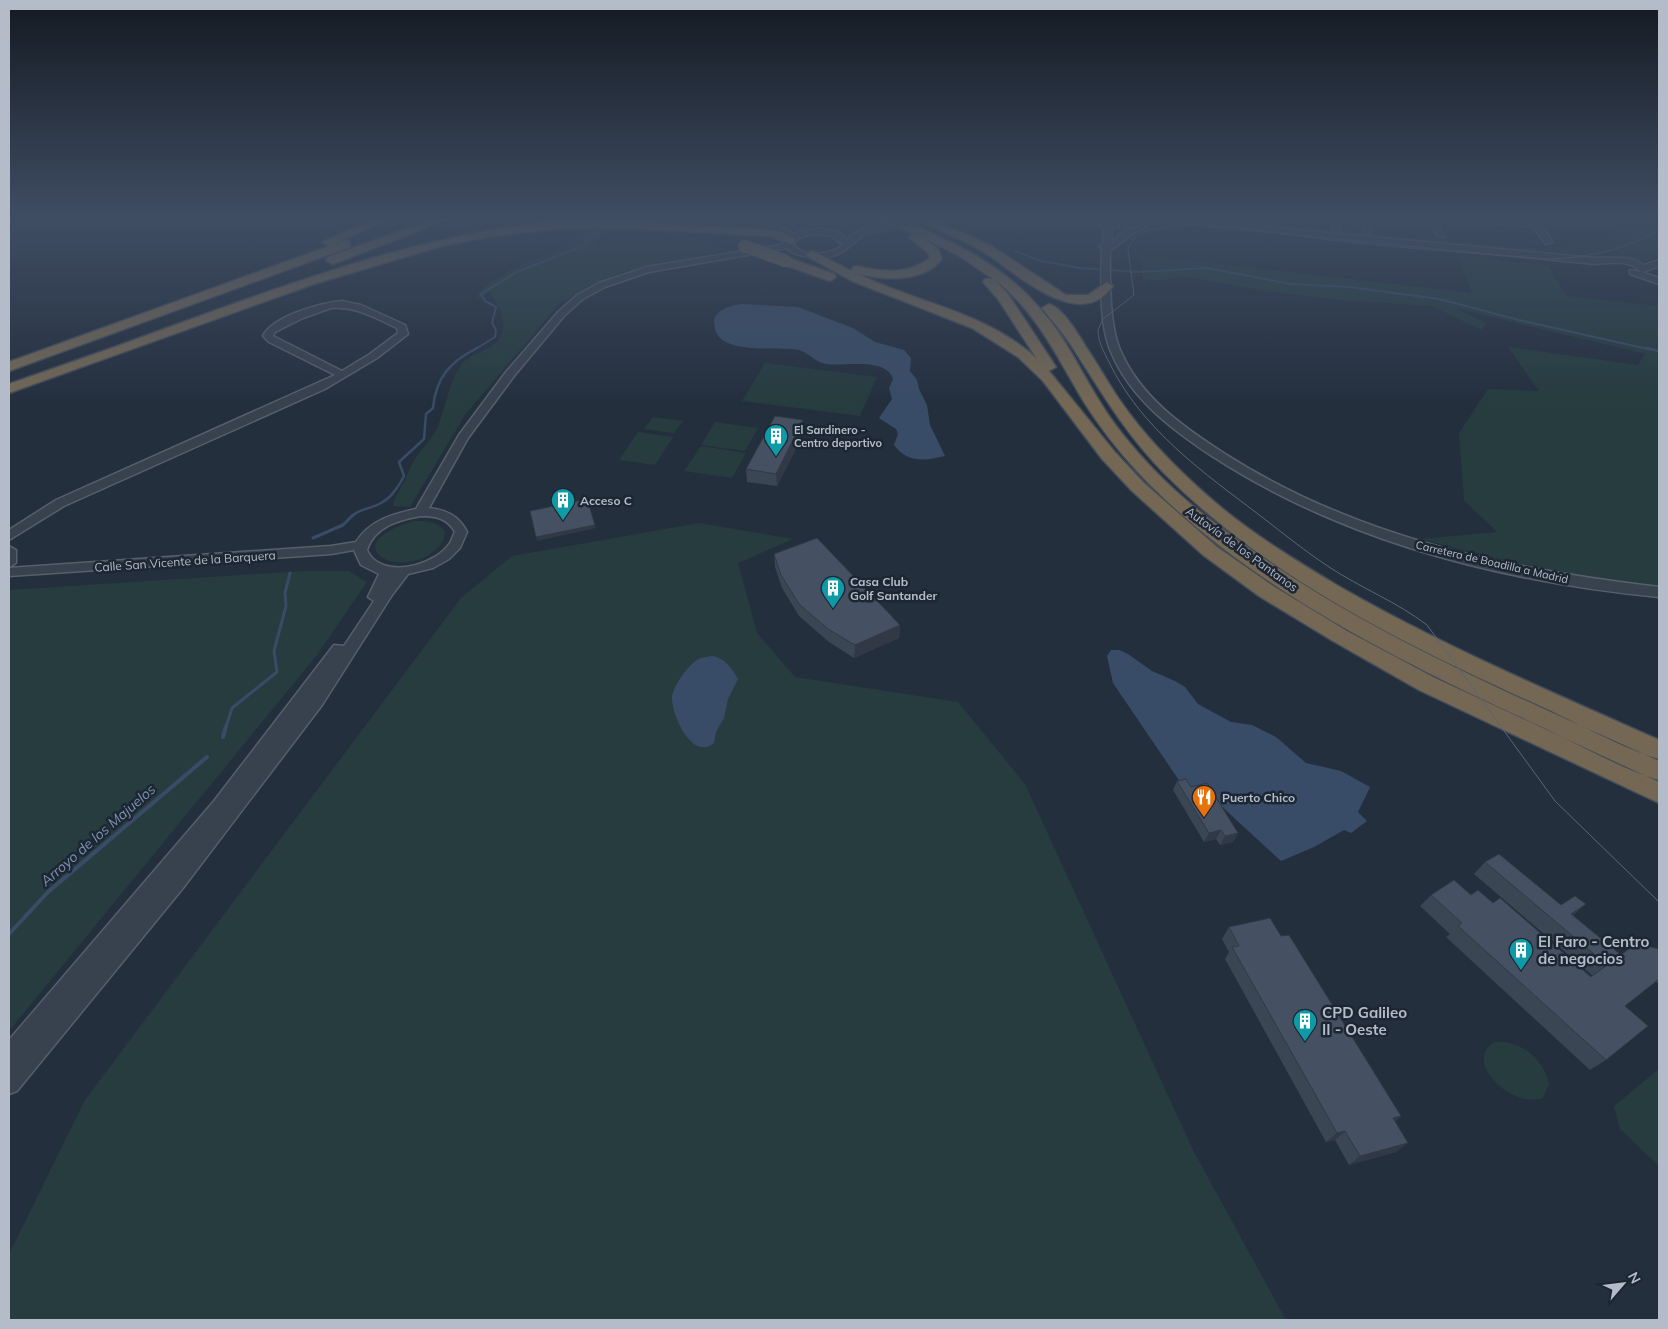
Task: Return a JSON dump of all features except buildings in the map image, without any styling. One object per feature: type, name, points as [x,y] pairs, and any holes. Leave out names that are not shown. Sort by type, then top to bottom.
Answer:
[{"type":"highway","points":[[9,361],[228,279]]},
{"type":"highway","points":[[9,367],[251,279]]},
{"type":"highway","points":[[9,381],[287,279]]},
{"type":"highway","points":[[129,346],[305,279]]},
{"type":"highway","points":[[9,389],[318,279]]},
{"type":"highway","points":[[838,279],[955,320],[1005,342]]},
{"type":"highway","points":[[859,279],[977,325],[1005,342],[1041,371],[1108,455],[1167,514],[1210,551],[1266,591],[1340,636],[1427,684],[1659,793]]},
{"type":"highway","points":[[986,279],[1003,297],[1082,420]]},
{"type":"highway","name":"Autovía de los Pantanos","points":[[999,279],[1018,293],[1038,314],[1100,414],[1128,450],[1187,510],[1268,570],[1355,624],[1444,672],[1659,770]]},
{"type":"highway","name":"Autovía de los Pantanos","points":[[1016,279],[1032,291],[1054,313],[1071,335],[1113,401],[1151,450],[1189,488],[1224,519],[1296,570],[1368,613],[1445,654],[1659,750]]},
{"type":"highway","points":[[1031,279],[1066,313],[1083,334],[1101,364],[1114,396],[1113,401]]},
{"type":"highway","points":[[1033,279],[1055,294],[1068,299],[1094,298],[1100,295],[1106,281]]},
{"type":"street","points":[[426,512],[440,495],[477,433],[539,349],[586,299],[606,288],[632,279]]},
{"type":"street","name":"Carretera de Boadilla a Madrid","points":[[1106,281],[1114,348],[1138,388],[1161,412],[1184,431],[1214,453],[1259,480],[1330,514],[1417,545],[1546,577],[1659,592]]},
{"type":"street","points":[[9,536],[60,503],[320,387],[342,375],[374,357],[403,334],[402,327],[354,306],[343,304],[317,310],[271,330],[268,336],[272,340],[342,375]]},
{"type":"street","points":[[426,512],[444,514],[456,522],[461,532],[455,547],[443,558],[427,566],[395,572],[366,563],[361,550],[370,532],[384,522],[404,515],[426,512]]},
{"type":"street","points":[[9,550],[9,563]]},
{"type":"street","name":"Calle San Vicente de la Barquera","points":[[9,572],[331,550],[361,550]]},
{"type":"street","name":"Calle San Vicente de la Barquera","points":[[9,579],[361,550]]},
{"type":"street","points":[[9,1056],[156,884],[296,709],[379,591],[395,572]]},
{"type":"street","points":[[9,1083],[176,882],[316,701],[387,592],[395,572]]},
{"type":"green space","points":[[496,279],[606,279],[588,286],[558,305],[465,415],[410,507],[394,506],[393,502],[412,464],[438,426],[450,387],[461,365],[465,360],[495,344],[502,333],[502,315],[489,291],[478,300],[475,297]]},
{"type":"green space","points":[[1143,279],[1169,279],[1160,281]]},
{"type":"green space","points":[[1199,279],[1349,279],[1472,293],[1467,279],[1556,279],[1567,296],[1659,306],[1659,588],[1540,568],[1421,539],[1497,532],[1464,500],[1459,433],[1488,389],[1539,391],[1508,347],[1638,365],[1645,354],[1455,308],[1486,323],[1482,330],[1431,306],[1338,300],[1264,291]]},
{"type":"green space","points":[[765,363],[877,377],[860,416],[742,401]]},
{"type":"green space","points":[[653,417],[683,421],[674,433],[644,429]]},
{"type":"green space","points":[[715,422],[758,428],[745,451],[701,445]]},
{"type":"green space","points":[[638,432],[673,437],[655,465],[619,460]]},
{"type":"green space","points":[[701,446],[746,453],[732,478],[684,471]]},
{"type":"green space","points":[[414,521],[432,522],[442,528],[445,532],[443,541],[438,548],[421,559],[401,563],[383,558],[376,552],[375,545],[378,539],[401,525]]},
{"type":"green space","points":[[699,523],[793,539],[738,563],[757,633],[795,677],[958,702],[1025,784],[1193,1150],[1286,1320],[9,1320],[9,1254],[85,1100],[461,598],[512,556]]},
{"type":"green space","points":[[303,571],[349,571],[367,582],[317,655],[9,1031],[9,590]]},
{"type":"green space","points":[[1494,1042],[1513,1044],[1537,1059],[1549,1084],[1543,1098],[1531,1100],[1518,1097],[1506,1091],[1495,1082],[1488,1072],[1484,1061],[1486,1051]]},
{"type":"green space","points":[[1659,1069],[1659,1166],[1620,1129],[1614,1106]]},
{"type":"water","points":[[742,304],[798,307],[853,328],[875,342],[904,350],[911,358],[910,371],[917,380],[927,405],[930,425],[945,456],[930,459],[910,458],[899,451],[894,445],[898,434],[896,429],[879,418],[892,399],[889,388],[893,379],[889,372],[882,367],[863,364],[826,364],[799,350],[752,348],[727,343],[719,337],[714,319],[725,308]]},
{"type":"water","points":[[1111,650],[1119,650],[1128,654],[1152,671],[1185,687],[1198,704],[1231,722],[1252,725],[1276,737],[1306,763],[1341,771],[1370,787],[1358,812],[1367,821],[1351,833],[1344,830],[1314,847],[1281,861],[1206,792],[1189,795],[1113,683],[1107,656]]},
{"type":"water","points":[[712,656],[728,664],[738,679],[728,699],[724,718],[716,732],[714,743],[706,747],[698,746],[685,734],[675,715],[672,698],[681,677],[689,667],[699,659]]},
{"type":"waterway","name":"Arroyo de los Majuelos","points":[[474,350],[495,337],[496,330],[492,323],[496,307],[485,301],[481,294],[506,279]]},
{"type":"waterway","points":[[1265,279],[1291,284],[1349,287],[1439,299],[1519,320],[1652,350]]},
{"type":"waterway","name":"Arroyo de los Majuelos","points":[[352,516],[359,511],[381,503],[394,491],[404,476],[399,462],[424,439],[426,414],[433,408],[441,379],[452,365],[477,348]]},
{"type":"waterway","points":[[1647,348],[1659,351]]},
{"type":"waterway","name":"Arroyo de los Majuelos","points":[[313,538],[343,525],[352,516]]},
{"type":"waterway","name":"Arroyo de los Majuelos","points":[[226,727],[232,708],[277,672],[274,651],[286,606],[285,593],[290,573]]},
{"type":"waterway","name":"Arroyo de los Majuelos","points":[[223,737],[226,726]]},
{"type":"waterway","name":"Arroyo de los Majuelos","points":[[9,934],[48,892],[207,757]]},
{"type":"tram line","points":[[1132,279],[1134,295],[1103,319],[1098,330],[1099,339],[1109,362],[1122,386],[1138,408],[1176,448],[1218,484],[1295,543],[1341,575],[1404,609],[1427,625],[1555,801],[1659,902]]},
{"type":"place","name":"El Sardinero - Centro deportivo","points":[[776,457]]},
{"type":"place","name":"Acceso C","points":[[563,521]]},
{"type":"place","name":"Casa Club Golf Santander","points":[[833,609]]},
{"type":"place","name":"Puerto Chico","points":[[1204,818]]},
{"type":"place","name":"El Faro - Centro de negocios","points":[[1521,971]]},
{"type":"place","name":"CPD Galileo II - Oeste","points":[[1305,1042]]}]
